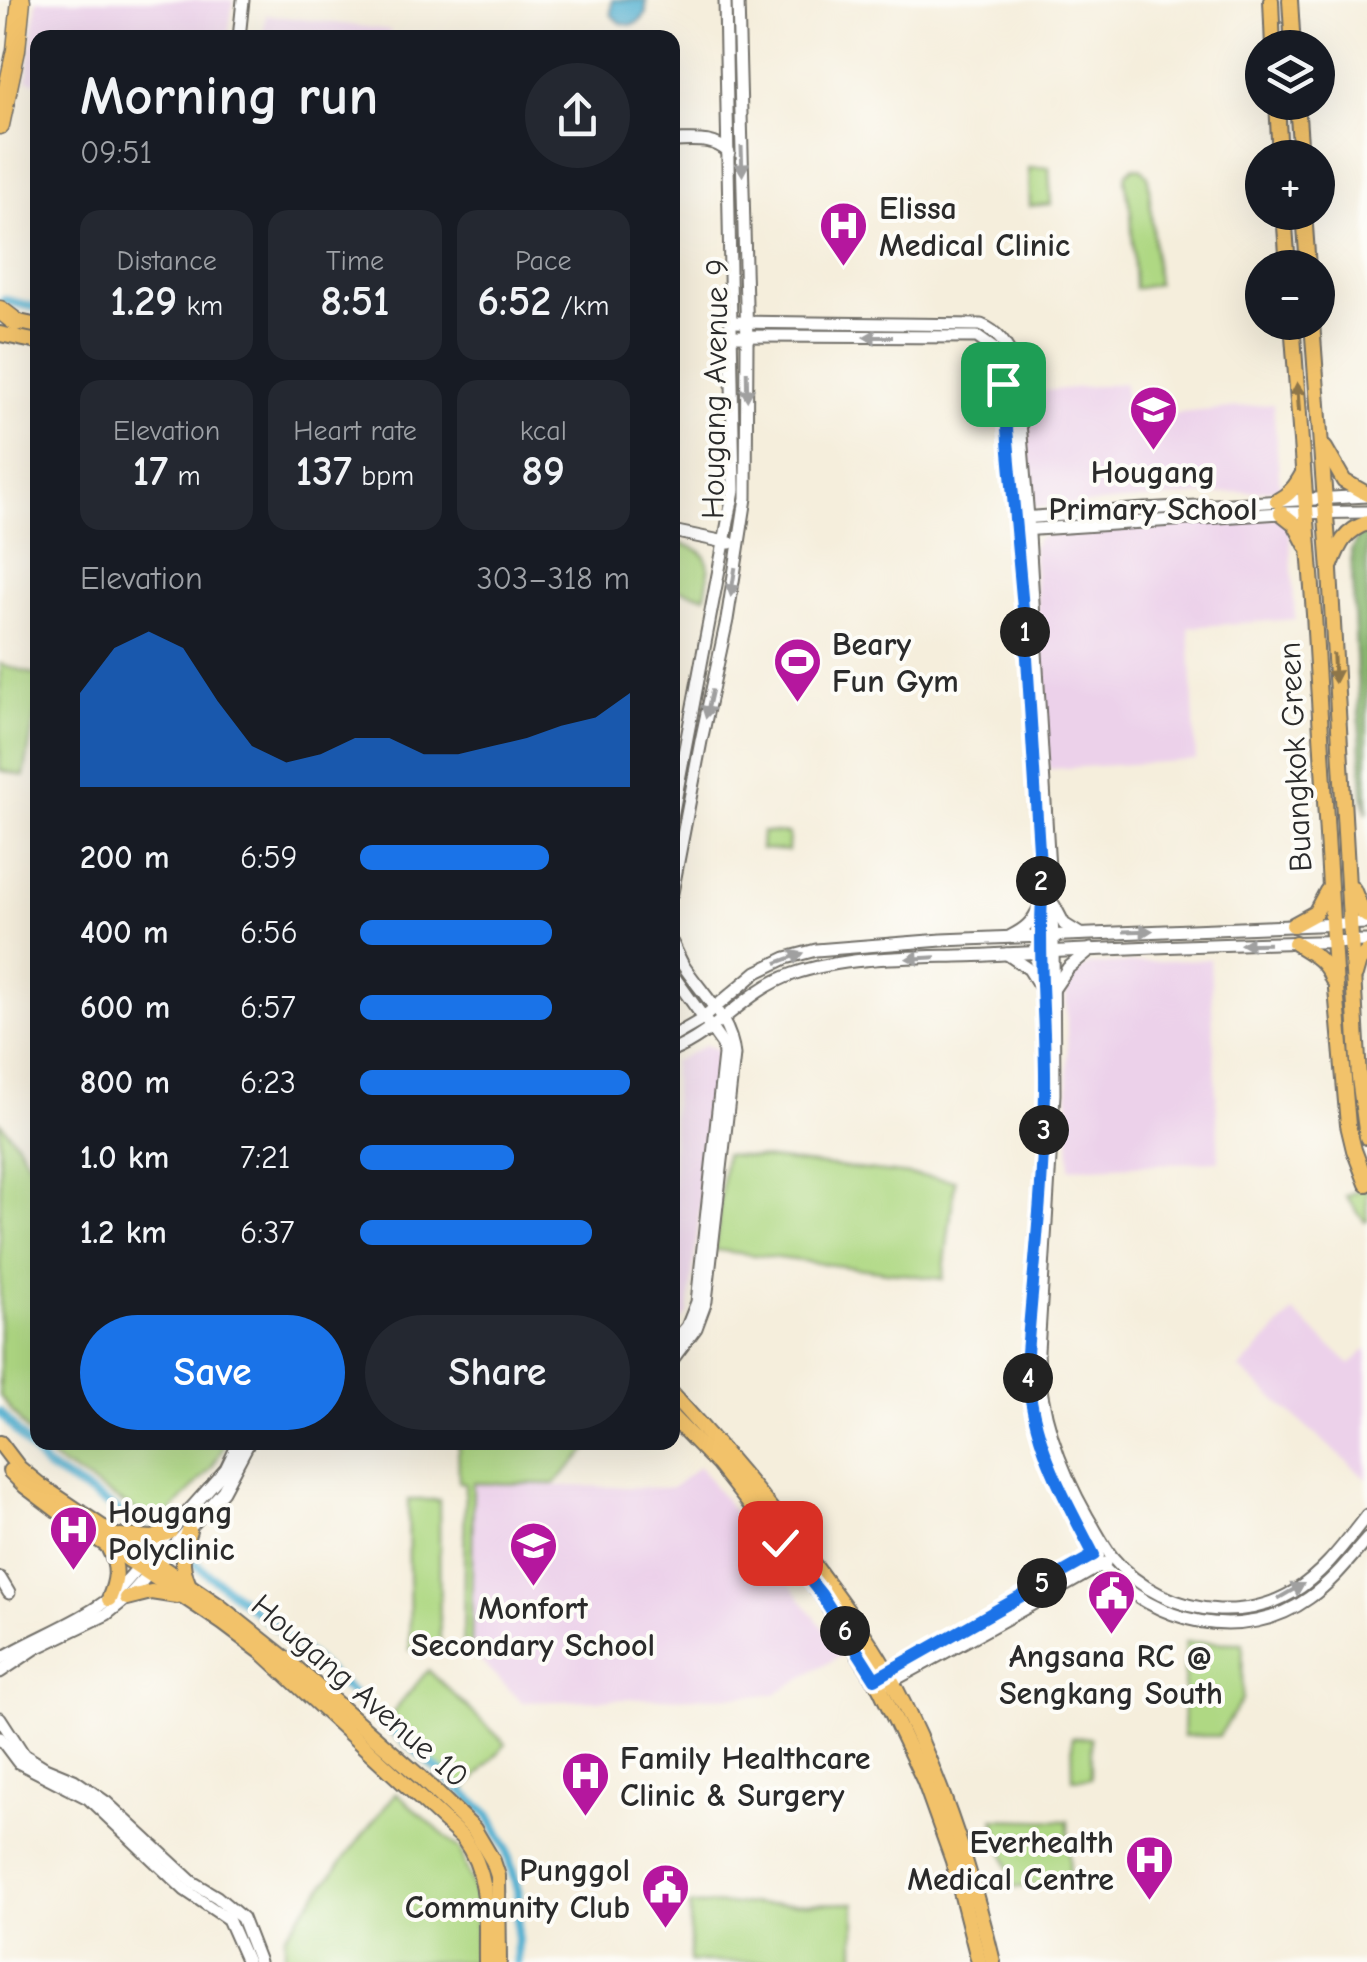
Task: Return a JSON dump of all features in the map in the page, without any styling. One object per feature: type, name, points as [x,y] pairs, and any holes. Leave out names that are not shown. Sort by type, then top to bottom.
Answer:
[{"type":"highway","points":[[0,126],[16,50],[21,0]]},
{"type":"main road","points":[[1271,0],[1273,30]]},
{"type":"main road","points":[[1290,0],[1292,30]]},
{"type":"main road","points":[[5,316],[30,324]]},
{"type":"main road","points":[[0,334],[30,340]]},
{"type":"main road","name":"Buangkok Green","points":[[1293,340],[1336,989],[1348,1125],[1367,1184]]},
{"type":"main road","name":"Buangkok Green","points":[[1313,340],[1350,923],[1359,941],[1354,976],[1367,1137]]},
{"type":"main road","points":[[1320,438],[1344,481],[1367,495]]},
{"type":"main road","points":[[1304,472],[1279,507],[1295,524],[1309,550]]},
{"type":"main road","points":[[1330,571],[1346,532],[1367,522]]},
{"type":"main road","points":[[1346,869],[1367,920]]},
{"type":"main road","points":[[1293,926],[1319,908],[1330,885]]},
{"type":"main road","points":[[1295,944],[1319,958],[1330,970],[1336,989]]},
{"type":"main road","points":[[1354,976],[1367,952]]},
{"type":"main road","points":[[680,1403],[801,1546],[848,1612],[917,1734],[966,1859],[993,1962]]},
{"type":"main road","points":[[680,1425],[718,1464],[884,1680],[953,1861],[978,1962]]},
{"type":"main road","name":"Hougang Avenue 10","points":[[0,1443],[19,1468],[111,1541]]},
{"type":"main road","name":"Hougang Avenue 10","points":[[0,1458],[25,1486],[186,1592],[263,1653],[463,1838],[484,1877],[486,1962]]},
{"type":"main road","points":[[127,1598],[150,1592],[186,1592],[182,1550],[188,1531]]},
{"type":"main road","points":[[109,1600],[118,1574],[111,1541],[153,1538],[170,1532]]},
{"type":"main road","name":"Hougang Avenue 10","points":[[186,1592],[218,1605],[270,1646],[474,1828],[498,1876],[499,1962]]},
{"type":"street","points":[[240,30],[243,0]]},
{"type":"street","name":"Hougang Avenue 9","points":[[680,776],[734,490],[724,0]]},
{"type":"street","name":"Hougang Avenue 9","points":[[680,851],[727,620],[744,521],[748,471],[738,0]]},
{"type":"street","points":[[702,140],[728,125]]},
{"type":"street","points":[[680,141],[702,140],[720,145],[729,153]]},
{"type":"street","points":[[732,329],[746,322],[966,324],[988,327],[1003,341],[1015,364],[1017,459],[1047,897],[1047,990],[1054,1094],[1038,1377],[1048,1431],[1104,1557],[1142,1599],[1175,1617],[1212,1623],[1254,1622],[1308,1599],[1336,1575],[1367,1539]]},
{"type":"street","points":[[732,329],[746,336],[977,337],[994,348],[1000,360],[1017,459]]},
{"type":"street","points":[[1022,524],[1325,505],[1367,495]]},
{"type":"street","points":[[1325,505],[1367,512]]},
{"type":"street","points":[[680,534],[739,544]]},
{"type":"street","points":[[1047,897],[1064,924],[1080,934]]},
{"type":"street","points":[[1007,938],[1030,924],[1047,897]]},
{"type":"street","points":[[713,1017],[734,990],[757,972],[816,950],[1367,920]]},
{"type":"street","points":[[680,1044],[713,1017],[770,983],[836,962],[1359,941]]},
{"type":"street","points":[[1047,990],[1091,949]]},
{"type":"street","points":[[1007,954],[1030,970],[1047,990]]},
{"type":"street","points":[[680,958],[697,982],[734,1055],[706,1300],[696,1328],[680,1349]]},
{"type":"street","points":[[697,982],[734,990]]},
{"type":"street","points":[[680,985],[713,1017]]},
{"type":"street","points":[[691,999],[692,1034]]},
{"type":"street","points":[[680,1335],[697,1302],[728,1043],[743,1002]]},
{"type":"street","points":[[680,1036],[692,1034],[728,1043]]},
{"type":"street","points":[[0,1672],[36,1648],[107,1614],[127,1598],[170,1532],[226,1469],[235,1450]]},
{"type":"street","points":[[0,1659],[109,1600],[188,1531],[223,1492],[244,1450]]},
{"type":"street","points":[[1104,1557],[1174,1602],[1197,1608],[1252,1608],[1305,1584],[1326,1566],[1367,1515]]},
{"type":"street","points":[[884,1680],[1002,1622],[1104,1557]]},
{"type":"street","points":[[0,1578],[10,1593]]},
{"type":"street","points":[[0,1718],[24,1755],[74,1780],[114,1808],[192,1882],[242,1918],[260,1962]]},
{"type":"street","points":[[0,1738],[18,1762],[88,1798],[186,1890],[228,1918],[247,1962]]},
{"type":"shaded area","points":[[37,0],[233,0],[229,30],[33,30]]},
{"type":"shaded area","points":[[266,15],[390,30],[264,30]]},
{"type":"shaded area","name":"Hougang Primary School","points":[[1124,383],[1128,418],[1273,404],[1280,489],[1034,508],[1023,393]]},
{"type":"shaded area","points":[[1282,516],[1289,522],[1295,619],[1189,627],[1196,760],[1050,769],[1033,548],[1037,539],[1045,535]]},
{"type":"shaded area","points":[[1210,959],[1219,1161],[1070,1168],[1066,986],[1088,965]]},
{"type":"shaded area","points":[[706,1045],[718,1050],[688,1313],[680,1323],[680,1058]]},
{"type":"shaded area","points":[[1293,1312],[1351,1365],[1367,1348],[1367,1479],[1240,1369]]},
{"type":"shaded area","points":[[699,1466],[843,1654],[773,1695],[522,1702],[472,1653],[472,1484],[672,1488]]},
{"type":"green space","points":[[1049,167],[1051,204],[1030,206],[1029,168]]},
{"type":"green space","points":[[1134,167],[1148,176],[1157,284],[1135,289],[1125,180]]},
{"type":"green space","points":[[1367,531],[1367,814],[1351,551],[1360,533]]},
{"type":"green space","points":[[680,544],[695,548],[706,558],[705,596],[680,590]]},
{"type":"green space","points":[[0,664],[30,673],[30,743],[24,776],[0,770]]},
{"type":"green space","points":[[762,832],[789,834],[788,851],[761,849]]},
{"type":"green space","points":[[0,1122],[30,1166],[30,1435],[0,1396]]},
{"type":"green space","points":[[725,1154],[955,1180],[943,1279],[715,1250]]},
{"type":"green space","points":[[1367,1186],[1367,1221],[1365,1222],[1346,1196]]},
{"type":"green space","points":[[43,1450],[222,1450],[212,1467],[156,1523]]},
{"type":"green space","points":[[458,1450],[587,1450],[554,1484],[473,1483],[471,1654],[463,1654],[465,1483],[459,1482]]},
{"type":"green space","points":[[408,1500],[439,1500],[440,1649],[410,1650]]},
{"type":"green space","points":[[1185,1642],[1243,1643],[1242,1700],[1219,1736],[1183,1736]]},
{"type":"green space","points":[[428,1670],[506,1744],[461,1794],[382,1726]]},
{"type":"green space","points":[[1072,1737],[1091,1738],[1091,1778],[1073,1779]]},
{"type":"green space","points":[[396,1793],[460,1849],[477,1900],[475,1962],[285,1962],[285,1934]]},
{"type":"green space","points":[[994,1819],[1068,1821],[1070,1880],[1014,1888]]},
{"type":"green space","points":[[855,1903],[855,1962],[690,1962],[690,1905]]},
{"type":"water","points":[[612,0],[646,0],[646,14],[634,24],[624,24],[611,14]]},
{"type":"waterway","points":[[4,300],[30,306]]},
{"type":"waterway","points":[[0,1412],[30,1448]]},
{"type":"waterway","points":[[32,1450],[45,1466],[143,1526]]},
{"type":"waterway","points":[[194,1563],[287,1636],[489,1815],[506,1848],[518,1892],[517,1962]]},
{"type":"place","name":"Elissa Medical Clinic","points":[[844,268]]},
{"type":"place","name":"Hougang Primary School","points":[[1153,452]]},
{"type":"place","name":"Beary Fun Gym","points":[[797,704]]},
{"type":"place","name":"Hougang Polyclinic","points":[[73,1572]]},
{"type":"place","name":"Monfort Secondary School","points":[[533,1588]]},
{"type":"place","name":"Angsana RC @ Sengkang South","points":[[1111,1636]]},
{"type":"place","name":"Family Healthcare Clinic & Surgery","points":[[585,1818]]},
{"type":"place","name":"Everhealth Medical Centre","points":[[1149,1902]]},
{"type":"place","name":"Punggol Community Club","points":[[665,1930]]},
{"type":"route","points":[[780,1543],[821,1594],[875,1679],[1094,1555],[1050,1469],[1028,1377],[1044,1130],[1042,898],[1026,642],[1003,384]]}]
